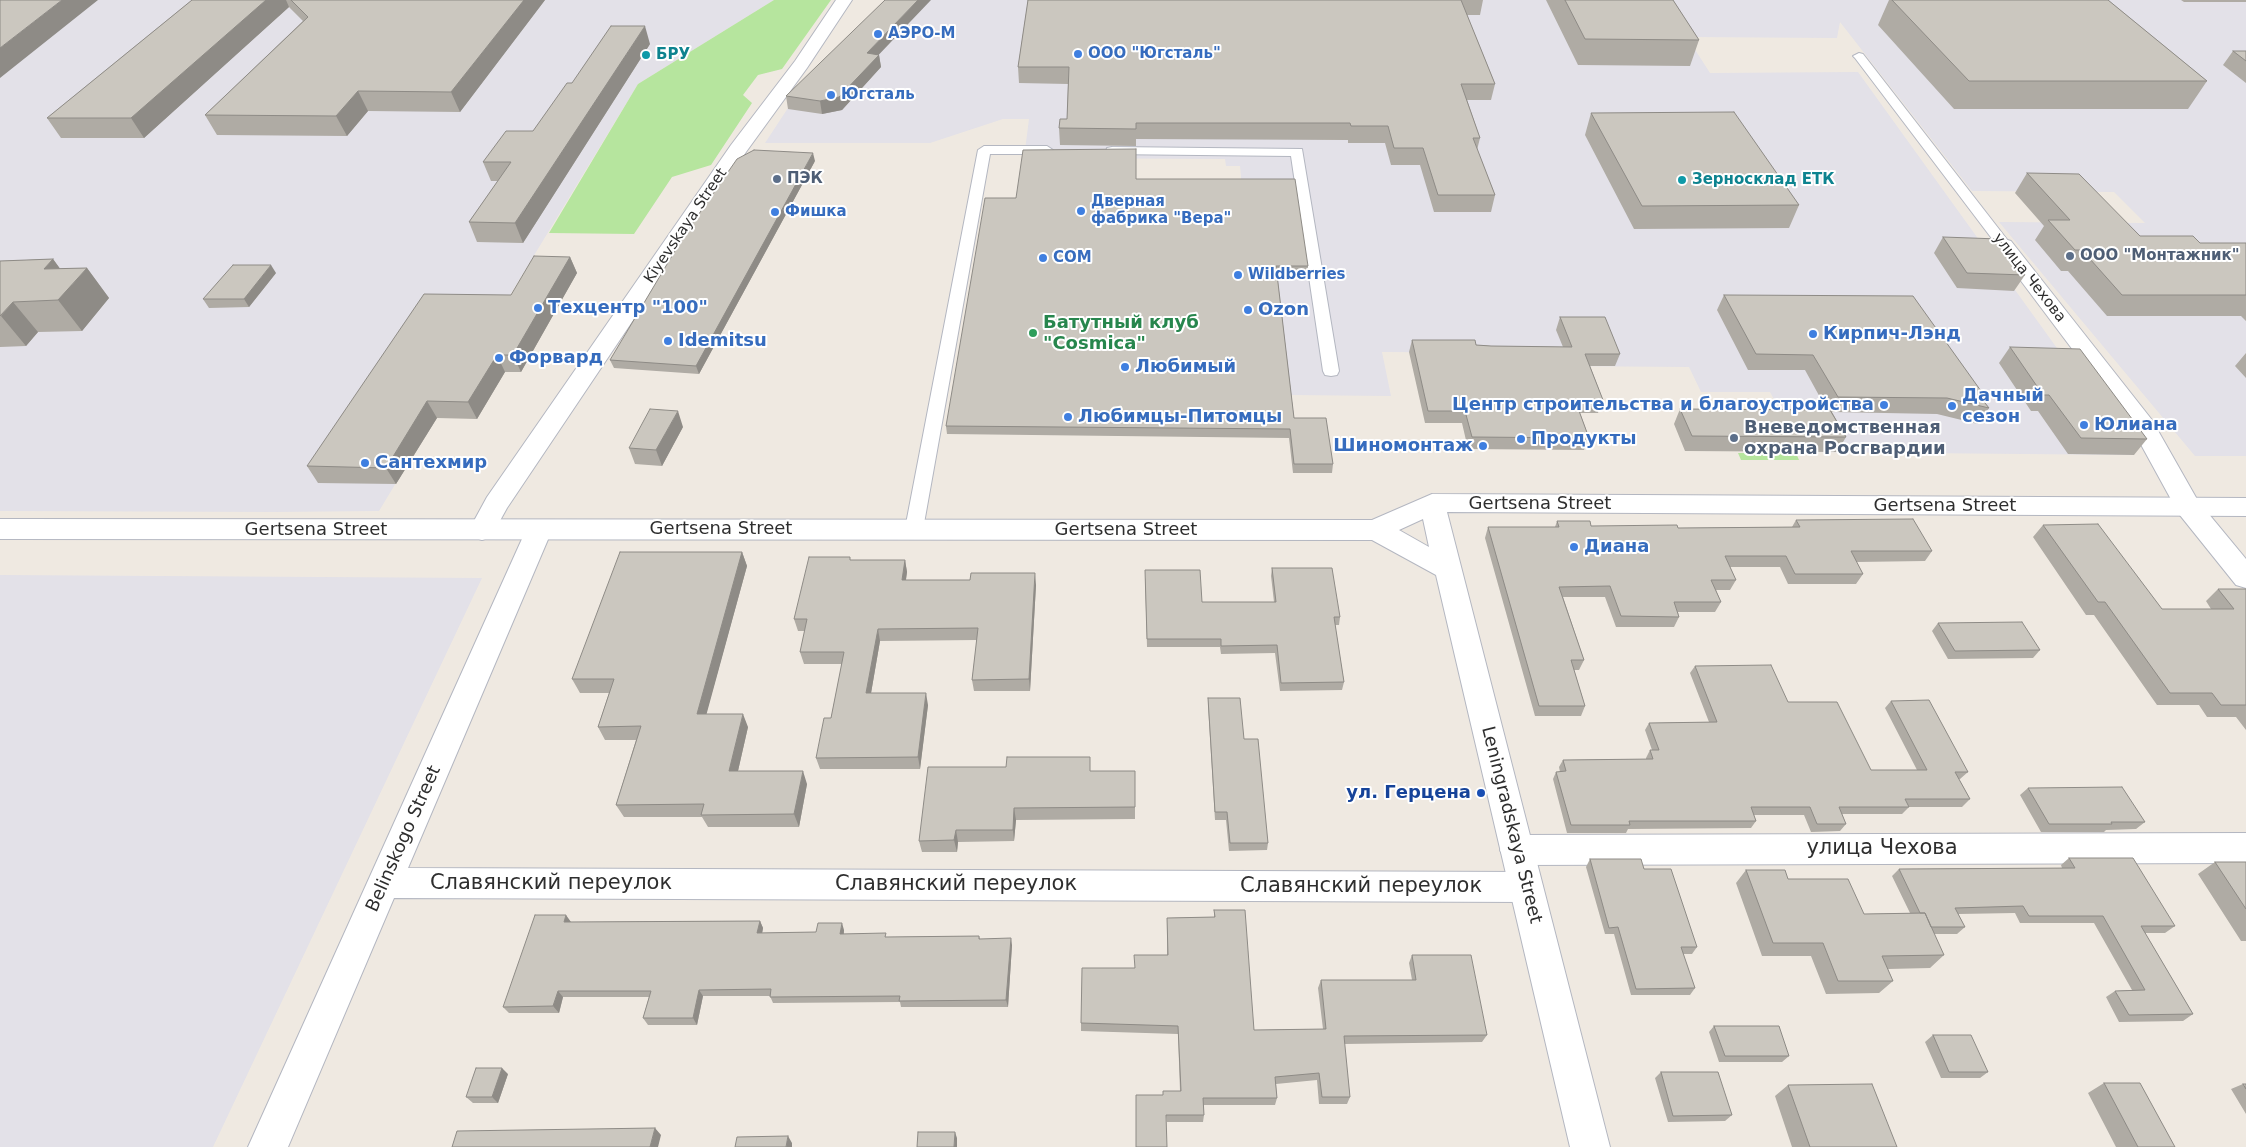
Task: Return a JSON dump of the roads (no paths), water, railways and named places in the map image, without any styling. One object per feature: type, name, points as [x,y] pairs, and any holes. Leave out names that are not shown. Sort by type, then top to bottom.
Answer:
[{"type":"street","name":"Kiyevskaya Street","points":[[482,530],[496,504],[732,157],[801,64],[844,0]]},
{"type":"street","name":"улица Чехова","points":[[2004,245],[2143,426],[2188,507],[2246,578]]},
{"type":"street","name":"Gertsena Street","points":[[0,529],[1376,530],[1432,503],[2246,507]]},
{"type":"street","name":"Leningradskaya Street","points":[[1432,503],[1590,1147]]},
{"type":"street","name":"Belinskogo Street","points":[[268,1147],[539,530]]},
{"type":"street","points":[[1376,530],[1448,569]]},
{"type":"street","name":"улица Чехова","points":[[1517,850],[2246,848]]},
{"type":"street","name":"Славянский переулок","points":[[385,883],[1526,887]]},
{"type":"lane","name":"улица Чехова","points":[[1858,56],[2004,245]]},
{"type":"lane","points":[[914,529],[984,150],[1064,150]]},
{"type":"lane","points":[[1093,150],[1297,152],[1331,371]]},
{"type":"place","name":"АЭРО-М","points":[[878,34]]},
{"type":"place","name":"ООО \"Югсталь\"","points":[[1078,54]]},
{"type":"place","name":"БРУ","points":[[646,55]]},
{"type":"place","name":"Югсталь","points":[[831,95]]},
{"type":"place","name":"ПЭК","points":[[777,179]]},
{"type":"place","name":"Зерносклад ЕТК","points":[[1682,180]]},
{"type":"place","name":"Дверная фабрика \"Вера\"","points":[[1081,211]]},
{"type":"place","name":"Фишка","points":[[775,212]]},
{"type":"place","name":"ООО \"Монтажник\"","points":[[2070,256]]},
{"type":"place","name":"СОМ","points":[[1043,258]]},
{"type":"place","name":"Wildberries","points":[[1238,275]]},
{"type":"place","name":"Техцентр \"100\"","points":[[538,308]]},
{"type":"place","name":"Ozon","points":[[1248,310]]},
{"type":"place","name":"Батутный клуб \"Cosmica\"","points":[[1033,333]]},
{"type":"place","name":"Кирпич-Лэнд","points":[[1813,334]]},
{"type":"place","name":"Idemitsu","points":[[668,341]]},
{"type":"place","name":"Форвард","points":[[499,358]]},
{"type":"place","name":"Любимый","points":[[1125,367]]},
{"type":"place","name":"Центр строительства и благоустройства","points":[[1884,405]]},
{"type":"place","name":"Дачный сезон","points":[[1952,406]]},
{"type":"place","name":"Любимцы-Питомцы","points":[[1068,417]]},
{"type":"place","name":"Юлиана","points":[[2084,425]]},
{"type":"place","name":"Вневедомственная охрана Росгвардии","points":[[1734,438]]},
{"type":"place","name":"Продукты","points":[[1521,439]]},
{"type":"place","name":"Шиномонтаж","points":[[1483,446]]},
{"type":"place","name":"Сантехмир","points":[[365,463]]},
{"type":"place","name":"Диана","points":[[1574,547]]},
{"type":"place","name":"ул. Герцена","points":[[1481,793]]}]
